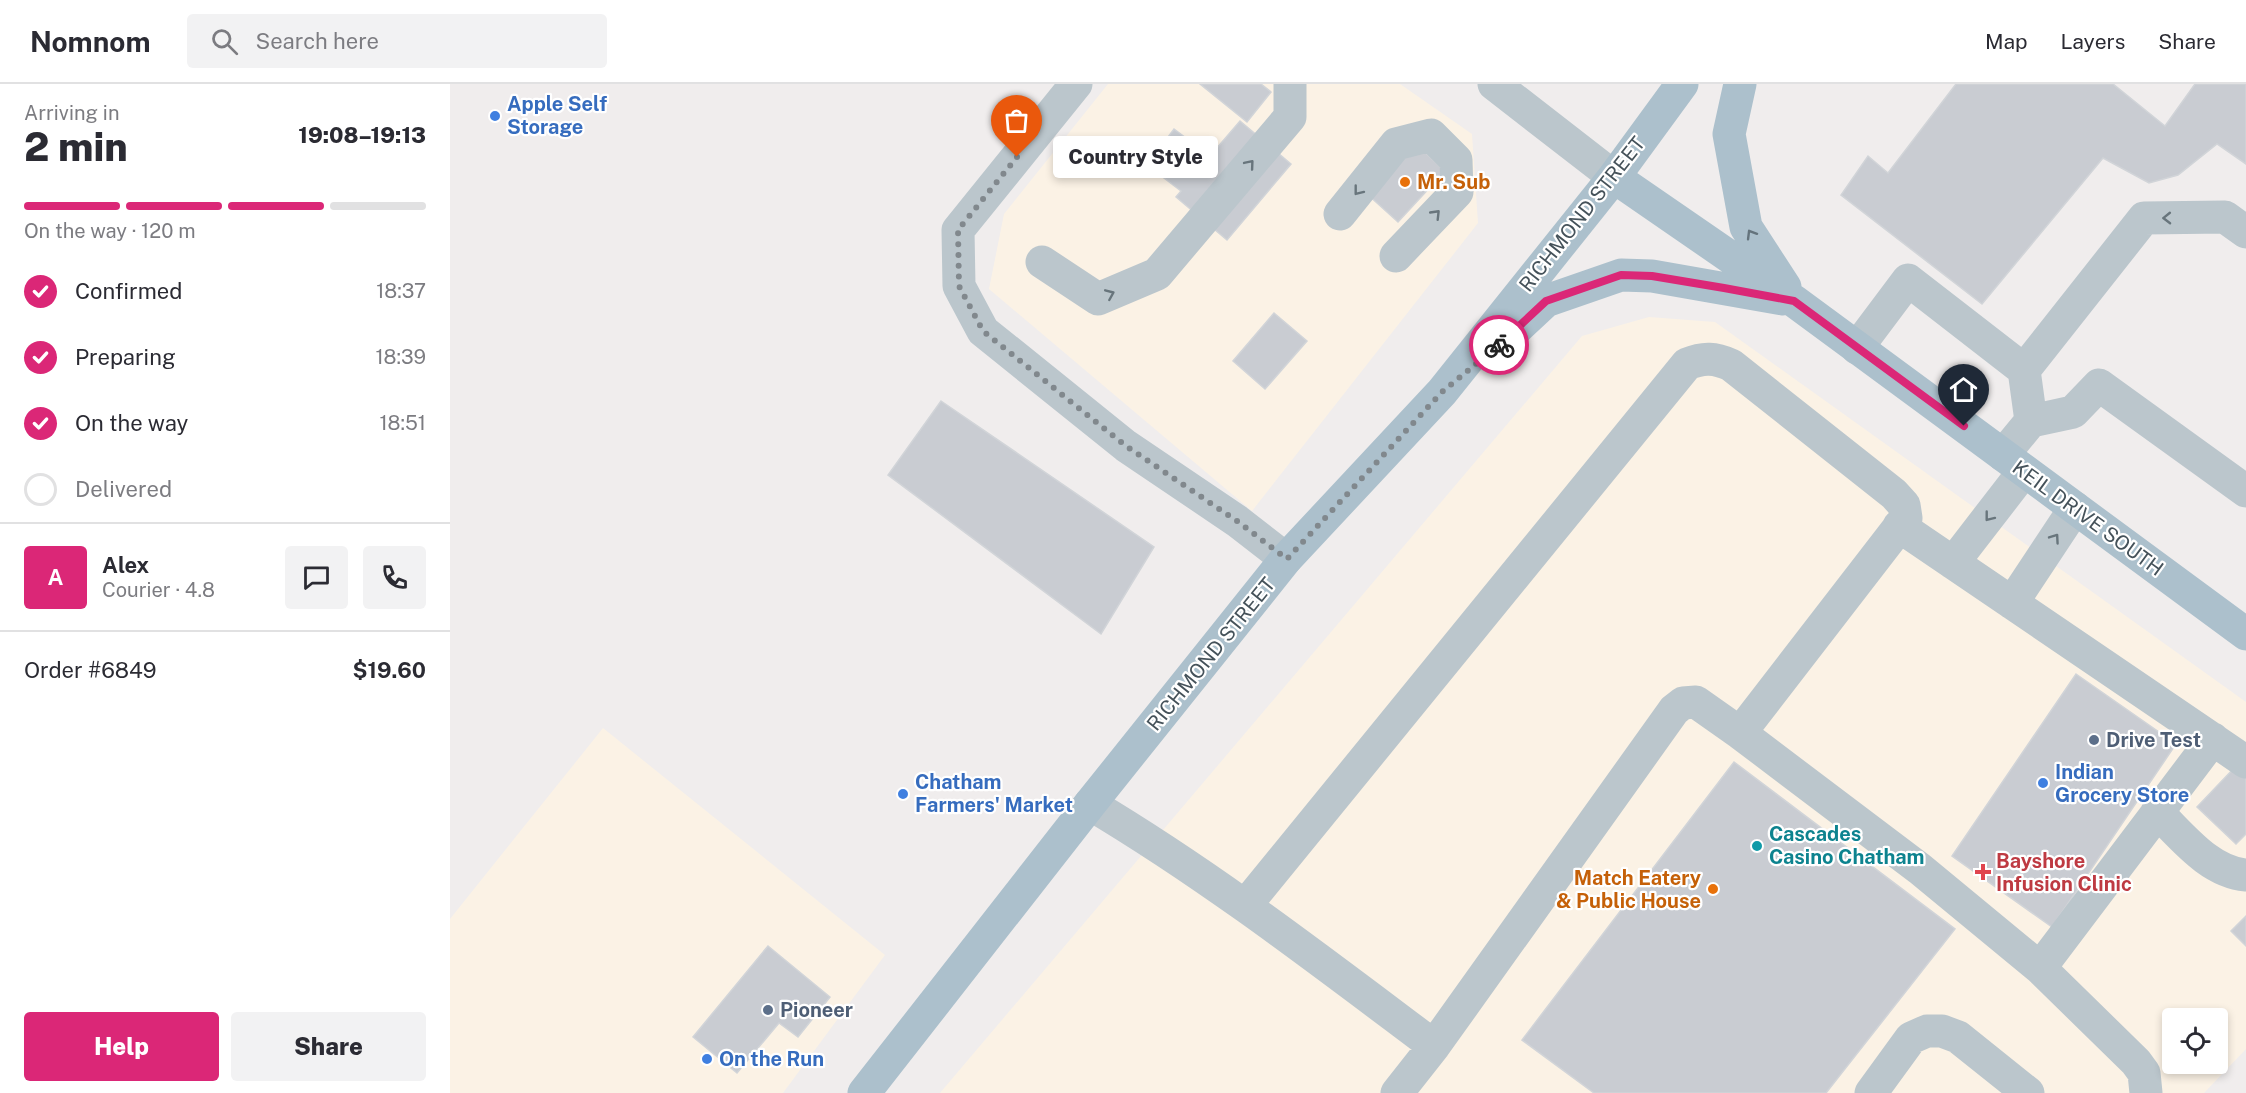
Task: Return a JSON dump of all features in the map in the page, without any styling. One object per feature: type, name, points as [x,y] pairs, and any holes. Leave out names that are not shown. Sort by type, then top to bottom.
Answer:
[{"type":"main road","name":"RICHMOND STREET","points":[[864,1093],[1090,804],[1287,559],[1442,392],[1614,177],[1682,84]]},
{"type":"main road","points":[[1740,84],[1729,134],[1746,227],[1794,301]]},
{"type":"main road","name":"KEIL DRIVE SOUTH","points":[[1614,177],[1794,301],[2246,634]]},
{"type":"main road","points":[[1442,392],[1512,334],[1546,301],[1621,275],[1652,276],[1794,301]]},
{"type":"street","points":[[1076,84],[958,230],[959,286],[983,331],[1126,446],[1237,521],[1287,559]]},
{"type":"street","points":[[1042,262],[1098,299],[1157,274],[1290,117],[1290,84]]},
{"type":"street","name":"KEIL DRIVE SOUTH","points":[[1494,84],[1614,177]]},
{"type":"street","points":[[1340,214],[1396,144],[1431,135],[1456,160],[1457,192],[1396,256]]},
{"type":"street","points":[[2024,370],[2144,218],[2236,224]]},
{"type":"street","points":[[1857,348],[1908,280],[2024,370],[2031,422],[2014,463],[1953,563]]},
{"type":"street","points":[[1245,906],[1687,364],[1699,359],[1715,358],[1731,365],[1894,494],[1904,505],[1906,518],[1740,733]]},
{"type":"street","points":[[2031,422],[2073,412],[2099,385],[2246,491]]},
{"type":"street","points":[[2012,603],[2075,508]]},
{"type":"street","points":[[1899,526],[2246,762]]},
{"type":"street","points":[[1397,1093],[1434,1046],[1674,710],[1683,704],[1696,702],[1920,868],[2040,968],[2136,1062],[2144,1073],[2146,1093]]},
{"type":"street","points":[[2040,968],[2213,739]]},
{"type":"street","points":[[1090,804],[1171,855],[1245,906],[1434,1046]]},
{"type":"street","points":[[2157,812],[2209,861],[2226,870],[2246,875]]},
{"type":"street","points":[[1871,1093],[1911,1038],[1927,1030],[1942,1031],[1958,1037],[2028,1093]]},
{"type":"shaded area","points":[[1108,84],[1400,84],[1472,134],[1478,223],[1252,511],[989,289],[1004,214]]},
{"type":"shaded area","points":[[1649,317],[1715,322],[2246,702],[2246,1049],[2228,1068],[2228,1008],[2162,1008],[2162,1074],[2222,1074],[2204,1093],[940,1093],[1582,336]]},
{"type":"shaded area","points":[[603,728],[885,955],[783,1093],[450,1093],[450,919]]},
{"type":"building","points":[[1200,84],[1261,84],[1271,92],[1247,122]]},
{"type":"building","points":[[1956,84],[2113,84],[2165,126],[2195,84],[2246,84],[2246,164],[2217,144],[2178,175],[2149,183],[2103,158],[1982,304],[1841,195],[1868,156],[1888,173]]},
{"type":"building","points":[[1240,121],[1291,164],[1227,240],[1176,197],[1181,191],[1147,165],[1174,129],[1210,156]]},
{"type":"building","name":"Mr. Sub","points":[[1413,141],[1445,171],[1398,222],[1366,193]]},
{"type":"building","points":[[1274,313],[1307,341],[1265,389],[1233,361]]},
{"type":"building","points":[[941,401],[1154,547],[1101,634],[888,475]]},
{"type":"building","points":[[2076,674],[2176,744],[2052,927],[1952,856]]},
{"type":"building","name":"Cascades Casino Chatham","points":[[1734,762],[1955,929],[1826,1093],[1594,1093],[1522,1040]]},
{"type":"building","points":[[2236,766],[2246,776],[2246,834],[2236,844],[2197,807]]},
{"type":"building","points":[[2246,916],[2246,946],[2231,931]]},
{"type":"building","name":"Pioneer","points":[[768,946],[830,997],[798,1037],[779,1023],[737,1073],[693,1037]]},
{"type":"way so far","points":[[1017,157],[958,230],[959,286],[983,331],[1126,446],[1237,521],[1287,559],[1442,392],[1499,345]]},
{"type":"place","name":"Apple Self Storage","points":[[495,116]]},
{"type":"place","name":"Country Style","points":[[1017,157]]},
{"type":"place","name":"Mr. Sub","points":[[1405,182]]},
{"type":"place","name":"Drive Test","points":[[2094,740]]},
{"type":"place","name":"Indian Grocery Store","points":[[2043,783]]},
{"type":"place","name":"Chatham Farmers' Market","points":[[903,794]]},
{"type":"place","name":"Cascades Casino Chatham","points":[[1757,846]]},
{"type":"place","name":"Bayshore Infusion Clinic","points":[[1983,872]]},
{"type":"place","name":"Match Eatery & Public House","points":[[1713,889]]},
{"type":"place","name":"Pioneer","points":[[768,1010]]},
{"type":"place","name":"On the Run","points":[[707,1059]]},
{"type":"route","points":[[1499,345],[1546,301],[1621,275],[1652,276],[1724,288],[1794,301],[1964,426]]}]
